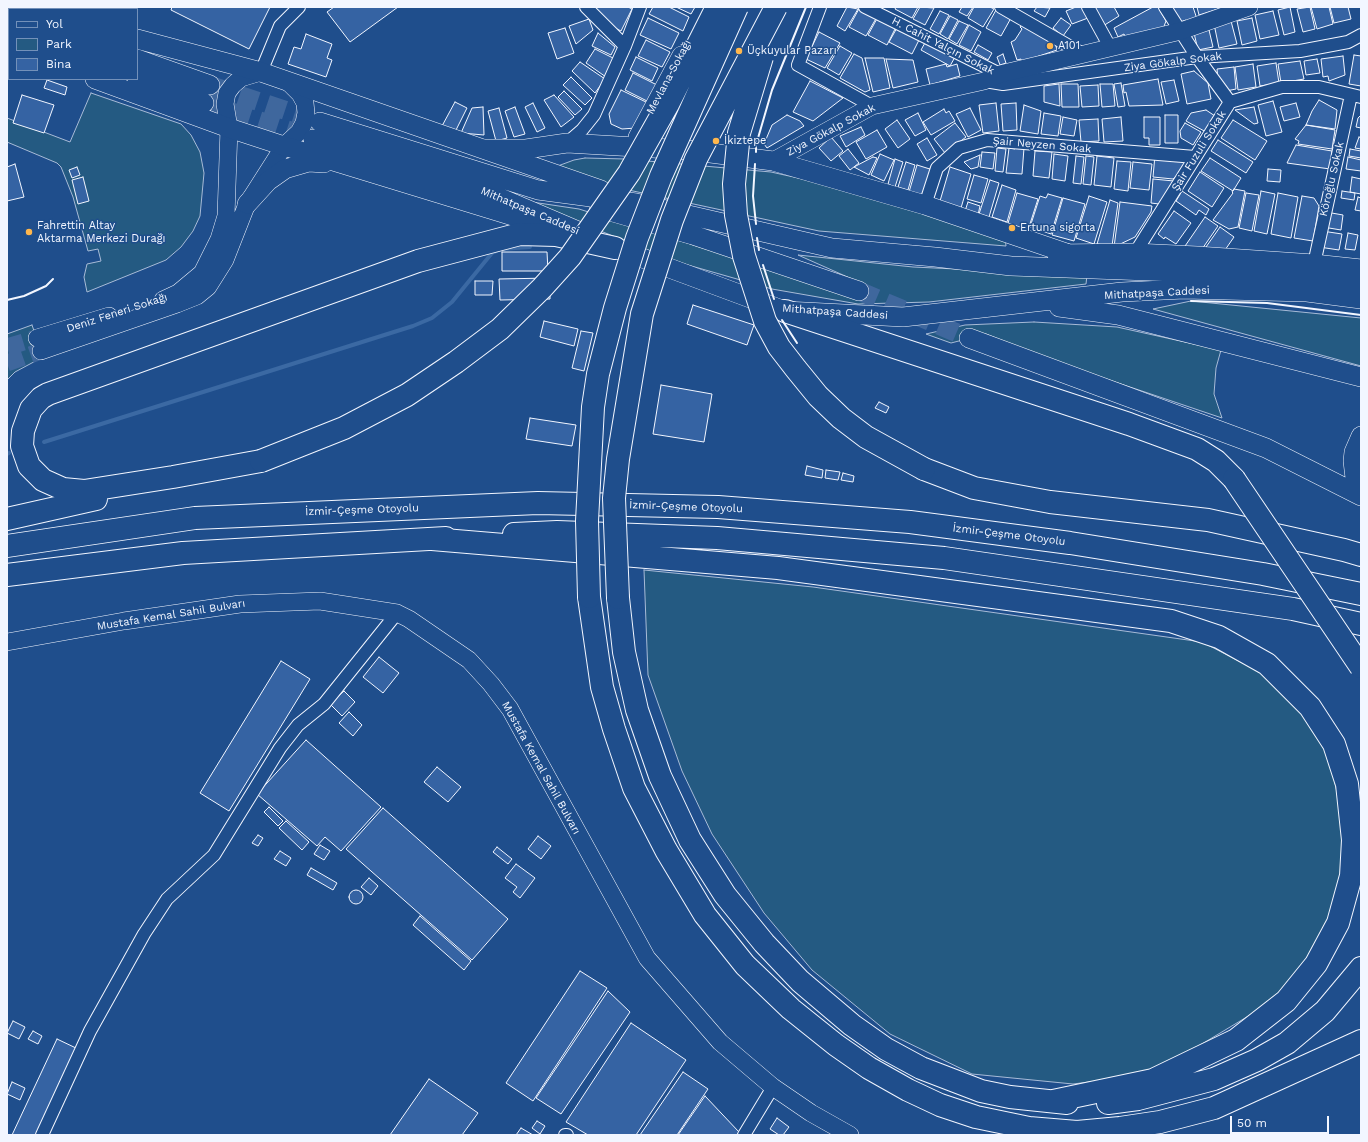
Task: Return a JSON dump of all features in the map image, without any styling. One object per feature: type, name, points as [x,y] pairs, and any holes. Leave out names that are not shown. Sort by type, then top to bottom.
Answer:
[{"type":"highway","points":[[7,519],[261,461],[344,428],[407,395],[456,362],[500,329],[542,288],[570,257],[629,173],[668,104],[717,7]]},
{"type":"highway","points":[[737,7],[661,176],[637,238],[614,308],[598,374],[593,407],[587,521],[589,597],[602,687],[614,729],[634,788],[666,850],[705,916],[745,964],[791,1009],[836,1045],[875,1072],[940,1105],[976,1117],[1028,1128],[1077,1132],[1120,1128],[1160,1122],[1214,1108],[1361,1041]]},
{"type":"highway","points":[[778,7],[754,80],[739,133],[734,184],[736,215],[743,249],[764,320],[779,347],[818,396],[841,418],[866,437],[924,468],[974,488],[1050,502],[1208,520],[1361,555]]},
{"type":"highway","points":[[778,7],[696,159],[672,220],[642,314],[625,408],[617,467],[614,498],[618,598],[624,652],[636,710],[660,776],[690,840],[726,895],[764,943],[800,981],[852,1026],[886,1049],[921,1068],[981,1091],[1010,1097],[1092,1104],[1138,1099],[1214,1079],[1287,1043],[1325,1010],[1361,968]]},
{"type":"highway","points":[[261,461],[173,478],[84,491],[64,489],[43,480],[29,466],[22,446],[23,431],[31,409],[41,398],[48,394],[418,261],[520,234],[556,235],[615,248]]},
{"type":"highway","points":[[785,311],[1129,424],[1197,449],[1216,461],[1234,479],[1361,667]]},
{"type":"highway","name":"İzmir-Çeşme Otoyolu","points":[[7,546],[195,518],[538,503],[718,507],[910,522],[1070,543],[1263,574],[1361,594]]},
{"type":"highway","points":[[7,575],[182,553],[557,532],[710,538],[944,558],[1293,609],[1361,624]]},
{"type":"highway","points":[[432,539],[778,568],[1171,622],[1219,637],[1267,664],[1310,707],[1334,744],[1347,784],[1353,840],[1351,876],[1338,923],[1316,964],[1286,1001],[1236,1040],[1153,1080],[1053,1101]]},
{"type":"main road","name":"Mevlana Sokağı","points":[[631,147],[706,7]]},
{"type":"main road","name":"Ziya Gökalp Sokak","points":[[773,161],[872,106],[984,81],[1000,74],[1181,31],[1249,7]]},
{"type":"main road","points":[[138,39],[261,72],[434,134],[486,149],[636,203]]},
{"type":"main road","points":[[138,60],[207,94],[138,78]]},
{"type":"main road","points":[[229,128],[225,104],[227,94],[233,85],[241,78],[261,72]]},
{"type":"main road","points":[[98,80],[229,128],[284,146],[615,248]]},
{"type":"main road","points":[[247,204],[284,146],[299,132],[304,123],[306,113],[305,103],[300,94],[288,82]]},
{"type":"main road","name":"Deniz Feneri Sokağı","points":[[229,128],[226,216],[219,239],[202,273],[178,293],[158,302],[39,345],[177,304],[197,296],[208,287],[225,260],[247,204]]},
{"type":"main road","name":"Mithatpaşa Caddesi","points":[[1361,285],[1232,274],[1011,266],[935,257],[832,248],[636,203],[538,190],[317,130],[484,191],[553,219],[615,248],[785,311],[903,317],[1032,304],[1122,292],[1184,289],[1307,292],[1361,299]]},
{"type":"main road","points":[[486,149],[526,149],[567,143],[687,150],[773,161],[925,205],[1069,254]]},
{"type":"main road","points":[[247,204],[268,181],[285,168],[309,162],[346,165]]},
{"type":"main road","points":[[538,190],[693,235],[859,291]]},
{"type":"main road","points":[[935,257],[966,254],[1135,253],[1314,264],[1361,269]]},
{"type":"main road","points":[[1032,304],[1118,315],[1361,377]]},
{"type":"main road","points":[[969,338],[1266,448],[1361,495]]},
{"type":"main road","points":[[1361,436],[1354,452],[1353,461],[1361,495]]},
{"type":"main road","name":"Mustafa Kemal Sahil Bulvarı","points":[[7,642],[124,621],[240,604],[320,601],[397,613],[420,626],[469,660],[491,684],[510,709],[647,958],[720,1042],[773,1087],[811,1113],[850,1135]]},
{"type":"street","points":[[261,72],[280,26],[299,7]]},
{"type":"street","points":[[586,7],[625,46]]},
{"type":"street","points":[[567,143],[582,130],[594,115],[625,46],[640,7]]},
{"type":"street","points":[[820,7],[798,66],[872,106]]},
{"type":"street","name":"H. Cahit Yalçın Sokak","points":[[865,7],[1000,74]]},
{"type":"street","points":[[1001,7],[1083,54]]},
{"type":"street","points":[[1088,7],[1110,47]]},
{"type":"street","name":"Şair Fuzuli Sokak","points":[[1135,253],[1230,102],[1197,57],[1165,7]]},
{"type":"street","name":"Ziya Gökalp Sokak","points":[[984,81],[1003,84],[1197,57],[1300,51],[1348,42],[1361,35]]},
{"type":"street","points":[[1230,102],[1282,88],[1319,88],[1356,96]]},
{"type":"street","name":"Köroğlu Sokak","points":[[1314,264],[1356,96]]},
{"type":"street","name":"Şair Neyzen Sokak","points":[[925,205],[937,168],[959,148],[987,140],[1195,157]]},
{"type":"street","points":[[42,1135],[90,1031],[144,934],[167,899],[214,855],[280,748],[298,725],[324,704],[397,613]]},
{"type":"street","points":[[744,1135],[773,1087]]},
{"type":"green space","points":[[91,93],[181,124],[191,135],[200,152],[204,173],[200,216],[193,231],[181,247],[166,260],[87,292],[84,277],[87,264],[101,261],[98,249],[88,251],[73,197],[61,167],[57,163],[7,142],[7,118],[70,142]]},
{"type":"green space","points":[[585,158],[625,159],[771,172],[825,184],[1005,238],[1006,246],[819,231],[596,183],[555,167],[574,160]]},
{"type":"green space","points":[[525,201],[579,209],[849,294],[870,287],[798,255],[913,267],[1087,275],[1086,284],[929,302],[858,304],[772,289],[681,263]]},
{"type":"green space","points":[[1191,301],[1361,318],[1361,366],[1153,309]]},
{"type":"green space","points":[[1034,322],[1117,327],[1221,350],[1216,368],[1214,394],[1222,418],[1038,356],[986,334],[951,343],[926,334],[965,325]]},
{"type":"green space","points":[[32,325],[43,357],[15,372],[7,380],[7,334]]},
{"type":"green space","points":[[644,570],[813,587],[1202,642],[1258,671],[1292,701],[1326,744],[1343,818],[1344,875],[1312,961],[1270,1003],[1152,1074],[1073,1084],[972,1074],[890,1034],[812,970],[764,913],[712,834],[682,771],[648,675]]},
{"type":"building","points":[[172,7],[270,7],[249,49],[171,10]]},
{"type":"building","points":[[334,7],[398,7],[350,42],[327,12]]},
{"type":"building","points":[[587,7],[628,7],[632,9],[621,31],[609,25],[610,22],[594,14]]},
{"type":"building","points":[[653,7],[669,7],[689,17],[683,31],[649,14]]},
{"type":"building","points":[[676,7],[695,7],[691,14]]},
{"type":"building","points":[[847,7],[858,9],[845,31],[837,26]]},
{"type":"building","points":[[860,7],[878,15],[866,36],[849,27]]},
{"type":"building","points":[[896,7],[918,7],[912,18],[895,9]]},
{"type":"building","points":[[920,7],[934,8],[925,25],[913,19]]},
{"type":"building","points":[[962,7],[973,7],[967,16],[959,12]]},
{"type":"building","points":[[974,7],[990,7],[994,9],[983,27],[968,18]]},
{"type":"building","points":[[1037,7],[1050,8],[1045,17],[1034,11]]},
{"type":"building","points":[[1076,7],[1084,7],[1088,18],[1072,24],[1066,11]]},
{"type":"building","points":[[1092,7],[1114,7],[1119,16],[1103,26]]},
{"type":"building","points":[[1153,7],[1158,7],[1166,21],[1163,29],[1126,38],[1124,34],[1118,37],[1114,28]]},
{"type":"building","points":[[1172,7],[1193,7],[1197,19],[1180,22],[1176,19]]},
{"type":"building","points":[[1197,7],[1224,7],[1199,15]]},
{"type":"building","points":[[1290,7],[1295,32],[1284,35],[1278,10]]},
{"type":"building","points":[[1310,7],[1315,29],[1303,32],[1297,9]]},
{"type":"building","points":[[1311,7],[1329,7],[1333,24],[1317,29]]},
{"type":"building","points":[[1330,7],[1348,7],[1351,19],[1334,23]]},
{"type":"building","points":[[996,10],[1011,18],[1001,36],[986,28]]},
{"type":"building","points":[[940,11],[949,15],[939,34],[930,29]]},
{"type":"building","points":[[1273,11],[1279,35],[1260,39],[1255,15]]},
{"type":"building","points":[[879,15],[897,25],[887,45],[868,35]]},
{"type":"building","points":[[950,16],[958,20],[948,39],[940,34]]},
{"type":"building","points":[[648,18],[679,33],[671,49],[640,35]]},
{"type":"building","points":[[1061,18],[1071,25],[1063,36],[1053,28]]},
{"type":"building","points":[[1252,18],[1257,41],[1242,45],[1237,21]]},
{"type":"building","points":[[589,19],[593,30],[576,44],[569,26]]},
{"type":"building","points":[[959,21],[968,25],[957,44],[949,39]]},
{"type":"building","points":[[1231,21],[1237,44],[1219,48],[1214,24]]},
{"type":"building","points":[[1023,23],[1055,42],[1057,50],[1021,62],[1021,59],[1017,60],[1011,42],[1015,40],[1022,29],[1020,27]]},
{"type":"building","points":[[969,25],[981,32],[971,51],[959,45]]},
{"type":"building","points":[[898,26],[920,38],[912,54],[889,42]]},
{"type":"building","points":[[565,28],[574,53],[557,59],[548,33]]},
{"type":"building","points":[[1209,30],[1213,47],[1198,50],[1194,33]]},
{"type":"building","points":[[819,32],[840,43],[825,68],[806,59]]},
{"type":"building","points":[[598,33],[615,47],[611,55],[592,46]]},
{"type":"building","points":[[306,34],[332,44],[327,58],[332,60],[326,77],[288,64],[294,47],[301,49]]},
{"type":"building","points":[[646,40],[670,52],[662,67],[638,56]]},
{"type":"building","points":[[926,41],[955,57],[950,66],[921,50]]},
{"type":"building","points":[[978,45],[992,53],[988,60],[974,52]]},
{"type":"building","points":[[840,46],[852,53],[839,75],[827,68]]},
{"type":"building","points":[[595,49],[615,59],[606,77],[586,63]]},
{"type":"building","points":[[854,54],[862,58],[870,90],[865,92],[840,78]]},
{"type":"building","points":[[1003,54],[1006,63],[1000,65],[997,57]]},
{"type":"building","points":[[1354,55],[1361,56],[1361,86],[1349,84]]},
{"type":"building","points":[[1343,56],[1345,75],[1329,81],[1328,76],[1323,77],[1321,59]]},
{"type":"building","points":[[636,57],[658,68],[652,81],[630,70]]},
{"type":"building","points":[[865,58],[884,58],[890,88],[873,92]]},
{"type":"building","points":[[886,59],[913,60],[918,82],[893,88]]},
{"type":"building","points":[[1317,59],[1320,73],[1306,75],[1304,61]]},
{"type":"building","points":[[1300,61],[1304,79],[1281,83],[1278,64]]},
{"type":"building","points":[[580,62],[605,79],[595,93],[572,71]]},
{"type":"building","points":[[1276,63],[1279,83],[1260,86],[1257,66]]},
{"type":"building","points":[[946,64],[947,67],[957,64],[960,76],[930,85],[926,69]]},
{"type":"building","points":[[1253,64],[1256,87],[1238,90],[1235,67]]},
{"type":"building","points":[[1234,67],[1236,89],[1226,91],[1218,80],[1217,69]]},
{"type":"building","points":[[1194,71],[1208,83],[1211,99],[1187,104],[1181,74]]},
{"type":"building","points":[[633,73],[657,85],[649,102],[625,90]]},
{"type":"building","points":[[571,77],[592,98],[585,105],[563,85]]},
{"type":"building","points":[[1158,79],[1163,105],[1129,106],[1126,92],[1124,93],[1123,85]]},
{"type":"building","points":[[47,80],[67,87],[65,95],[44,88]]},
{"type":"building","points":[[1174,80],[1179,101],[1166,104],[1161,82]]},
{"type":"building","points":[[810,81],[843,98],[813,121],[793,112]]},
{"type":"building","points":[[1121,83],[1125,106],[1118,107],[1114,84]]},
{"type":"building","points":[[1059,84],[1060,106],[1044,102],[1044,86]]},
{"type":"building","points":[[1061,84],[1078,84],[1079,107],[1062,107]]},
{"type":"building","points":[[1100,84],[1113,84],[1115,106],[1102,107]]},
{"type":"building","points":[[1098,85],[1099,106],[1082,107],[1080,86]]},
{"type":"building","points":[[621,90],[648,103],[636,128],[622,129],[611,124],[609,114]]},
{"type":"building","points":[[564,91],[582,109],[575,115],[558,97]]},
{"type":"building","points":[[22,95],[54,105],[44,133],[13,123]]},
{"type":"building","points":[[554,95],[574,117],[561,127],[544,100]]},
{"type":"building","points":[[1319,100],[1337,110],[1335,129],[1306,125]]},
{"type":"building","points":[[1273,101],[1282,132],[1266,136],[1258,105]]},
{"type":"building","points":[[455,102],[467,108],[455,132],[442,126]]},
{"type":"building","points":[[533,103],[545,128],[537,132],[525,107]]},
{"type":"building","points":[[996,103],[999,131],[983,133],[979,105]]},
{"type":"building","points":[[1016,103],[1017,130],[1003,131],[1001,104]]},
{"type":"building","points":[[1296,103],[1300,117],[1284,121],[1280,107]]},
{"type":"building","points":[[1024,105],[1041,111],[1038,134],[1020,131]]},
{"type":"building","points":[[483,107],[484,135],[461,133],[472,108]]},
{"type":"building","points":[[515,107],[525,134],[514,137],[505,111]]},
{"type":"building","points":[[1254,107],[1258,123],[1254,124],[1235,110]]},
{"type":"building","points":[[499,108],[507,138],[496,141],[488,111]]},
{"type":"building","points":[[970,108],[981,130],[968,137],[956,114]]},
{"type":"building","points":[[944,109],[946,113],[949,111],[955,121],[931,135],[923,122]]},
{"type":"building","points":[[1206,110],[1215,116],[1206,132],[1186,121],[1191,113]]},
{"type":"building","points":[[918,113],[926,130],[915,136],[905,120]]},
{"type":"building","points":[[1044,113],[1061,116],[1058,136],[1041,134]]},
{"type":"building","points":[[787,115],[800,121],[804,126],[767,148],[764,144],[772,125]]},
{"type":"building","points":[[1165,115],[1178,115],[1178,143],[1165,143]]},
{"type":"building","points":[[1361,115],[1361,128],[1356,127],[1358,118]]},
{"type":"building","points":[[1063,117],[1077,120],[1074,136],[1060,134]]},
{"type":"building","points":[[1121,117],[1123,141],[1104,142],[1102,119]]},
{"type":"building","points":[[1144,117],[1160,117],[1160,145],[1149,145],[1149,138],[1144,138]]},
{"type":"building","points":[[1098,119],[1099,141],[1081,142],[1079,120]]},
{"type":"building","points":[[897,120],[910,139],[898,148],[885,129]]},
{"type":"building","points":[[1233,120],[1267,141],[1255,160],[1221,138]]},
{"type":"building","points":[[955,123],[966,137],[945,153],[934,139]]},
{"type":"building","points":[[1185,123],[1201,132],[1193,145],[1181,138],[1180,131]]},
{"type":"building","points":[[1306,125],[1335,130],[1332,149],[1298,144],[1299,141],[1295,139]]},
{"type":"building","points":[[861,127],[865,135],[846,147],[840,136]]},
{"type":"building","points":[[877,130],[887,147],[866,159],[856,142]]},
{"type":"building","points":[[831,137],[843,151],[831,161],[819,148]]},
{"type":"building","points":[[1359,137],[1361,138],[1361,149],[1355,148]]},
{"type":"building","points":[[927,138],[937,155],[927,161],[917,144]]},
{"type":"building","points":[[1218,140],[1253,162],[1246,173],[1211,151]]},
{"type":"building","points":[[1296,145],[1332,151],[1330,169],[1287,163]]},
{"type":"building","points":[[1015,147],[1024,148],[1022,174],[1006,173],[1009,148],[1015,149]]},
{"type":"building","points":[[997,148],[1006,149],[1003,172],[995,171]]},
{"type":"building","points":[[848,149],[859,163],[850,170],[839,156]]},
{"type":"building","points":[[1350,149],[1361,151],[1361,158],[1349,156]]},
{"type":"building","points":[[1035,151],[1052,152],[1049,178],[1033,176]]},
{"type":"building","points":[[982,152],[995,153],[993,169],[980,167]]},
{"type":"building","points":[[880,154],[894,160],[884,181],[871,175]]},
{"type":"building","points":[[1054,154],[1068,156],[1065,181],[1052,179]]},
{"type":"building","points":[[980,155],[978,167],[971,169],[964,162]]},
{"type":"building","points":[[1155,155],[1186,159],[1185,169],[1173,179],[1153,177]]},
{"type":"building","points":[[1076,156],[1084,157],[1081,184],[1073,183]]},
{"type":"building","points":[[1086,156],[1094,157],[1091,185],[1083,184]]},
{"type":"building","points":[[1097,156],[1114,158],[1111,187],[1094,185]]},
{"type":"building","points":[[873,157],[877,158],[869,175],[854,167]]},
{"type":"building","points":[[1348,157],[1361,160],[1361,171],[1346,169]]},
{"type":"building","points":[[1210,158],[1241,178],[1233,191],[1201,171]]},
{"type":"building","points":[[895,159],[903,162],[895,187],[888,184]]},
{"type":"building","points":[[1117,161],[1131,162],[1128,191],[1114,189]]},
{"type":"building","points":[[906,162],[915,165],[908,190],[898,187]]},
{"type":"building","points":[[1133,162],[1152,164],[1149,190],[1130,188]]},
{"type":"building","points":[[15,164],[24,197],[7,201],[7,167]]},
{"type":"building","points":[[917,165],[933,170],[924,197],[909,192]]},
{"type":"building","points":[[77,167],[80,175],[72,178],[69,170]]},
{"type":"building","points":[[950,167],[971,174],[961,208],[940,201]]},
{"type":"building","points":[[1268,169],[1281,170],[1280,182],[1267,181]]},
{"type":"building","points":[[1200,172],[1224,188],[1212,207],[1188,191]]},
{"type":"building","points":[[974,175],[988,179],[981,203],[967,199]]},
{"type":"building","points":[[83,177],[89,201],[78,204],[72,180]]},
{"type":"building","points":[[1352,177],[1361,179],[1361,194],[1350,192]]},
{"type":"building","points":[[1153,179],[1174,181],[1159,204],[1151,203]]},
{"type":"building","points":[[990,180],[999,183],[989,217],[979,214]]},
{"type":"building","points":[[1002,185],[1016,190],[1007,222],[992,217]]},
{"type":"building","points":[[1234,189],[1245,191],[1238,227],[1229,229],[1213,220],[1233,193],[1232,192]]},
{"type":"building","points":[[1182,191],[1209,209],[1206,215],[1199,210],[1196,215],[1176,201]]},
{"type":"building","points":[[1261,191],[1275,194],[1267,234],[1254,231]]},
{"type":"building","points":[[1342,191],[1355,193],[1354,200],[1341,198]]},
{"type":"building","points":[[1017,193],[1038,199],[1028,230],[1008,223]]},
{"type":"building","points":[[1246,193],[1259,195],[1252,231],[1239,228]]},
{"type":"building","points":[[1278,193],[1298,197],[1291,238],[1271,234]]},
{"type":"building","points":[[1048,194],[1062,198],[1051,234],[1030,227],[1040,196],[1046,198]]},
{"type":"building","points":[[1089,196],[1107,202],[1094,244],[1076,238]]},
{"type":"building","points":[[1302,196],[1314,198],[1319,206],[1313,241],[1294,238]]},
{"type":"building","points":[[1358,197],[1361,198],[1361,211],[1355,210]]},
{"type":"building","points":[[1063,198],[1085,204],[1074,241],[1052,235]]},
{"type":"building","points":[[1110,200],[1118,203],[1112,246],[1097,244]]},
{"type":"building","points":[[968,202],[980,206],[978,215],[965,211]]},
{"type":"building","points":[[1120,202],[1152,206],[1151,212],[1135,237],[1114,247]]},
{"type":"building","points":[[1174,211],[1191,223],[1176,244],[1165,237],[1164,239],[1158,234]]},
{"type":"building","points":[[1326,212],[1343,215],[1341,230],[1323,227]]},
{"type":"building","points":[[1205,217],[1218,226],[1200,252],[1183,249]]},
{"type":"building","points":[[1220,227],[1234,237],[1225,250],[1216,255],[1206,247]]},
{"type":"building","points":[[1322,231],[1342,234],[1339,250],[1319,247]]},
{"type":"building","points":[[1348,233],[1358,235],[1355,250],[1345,249]]},
{"type":"building","points":[[502,252],[547,252],[548,271],[502,271]]},
{"type":"building","points":[[550,278],[550,299],[500,300],[499,279]]},
{"type":"building","points":[[475,281],[493,281],[492,295],[475,295]]},
{"type":"building","points":[[693,305],[754,325],[747,345],[687,324]]},
{"type":"building","points":[[544,321],[578,329],[574,346],[540,337]]},
{"type":"building","points":[[581,331],[593,333],[584,371],[572,368]]},
{"type":"building","points":[[661,385],[712,394],[704,442],[653,434]]},
{"type":"building","points":[[879,402],[889,407],[886,413],[875,408]]},
{"type":"building","points":[[530,418],[576,425],[572,446],[526,439]]},
{"type":"building","points":[[807,466],[823,470],[822,478],[805,475]]},
{"type":"building","points":[[826,470],[840,472],[838,480],[825,478]]},
{"type":"building","points":[[843,473],[854,476],[853,482],[841,480]]},
{"type":"building","points":[[379,657],[399,673],[383,693],[363,677]]},
{"type":"building","points":[[281,661],[310,679],[229,811],[200,793]]},
{"type":"building","points":[[344,691],[355,702],[342,716],[330,704]]},
{"type":"building","points":[[349,712],[362,725],[353,736],[339,723]]},
{"type":"building","points":[[306,740],[381,807],[341,851],[325,837],[317,846],[257,794]]},
{"type":"building","points":[[437,767],[461,787],[448,802],[424,782]]},
{"type":"building","points":[[269,807],[283,821],[278,826],[264,812]]},
{"type":"building","points":[[383,808],[508,919],[472,960],[346,849]]},
{"type":"building","points":[[286,821],[309,842],[302,850],[279,828]]},
{"type":"building","points":[[258,835],[263,838],[258,846],[252,843]]},
{"type":"building","points":[[538,836],[551,846],[541,859],[528,849]]},
{"type":"building","points":[[320,845],[330,851],[324,860],[314,854]]},
{"type":"building","points":[[497,847],[512,859],[508,864],[493,852]]},
{"type":"building","points":[[280,851],[291,858],[286,866],[274,859]]},
{"type":"building","points":[[516,864],[535,878],[520,898],[513,892],[517,887],[505,878]]},
{"type":"building","points":[[311,868],[337,883],[333,890],[307,875]]},
{"type":"building","points":[[369,878],[378,886],[371,895],[361,887]]},
{"type":"building","points":[[356,890],[361,892],[363,897],[361,902],[356,904],[351,902],[349,897],[351,892]]},
{"type":"building","points":[[420,916],[471,961],[464,970],[413,925]]},
{"type":"building","points":[[580,971],[607,988],[533,1101],[506,1083]]},
{"type":"building","points":[[608,991],[630,1012],[561,1114],[536,1098]]},
{"type":"building","points":[[13,1021],[25,1027],[19,1039],[7,1033]]},
{"type":"building","points":[[631,1023],[686,1060],[636,1135],[588,1135],[566,1122]]},
{"type":"building","points":[[33,1031],[42,1036],[38,1044],[28,1039]]},
{"type":"building","points":[[57,1039],[78,1049],[38,1135],[12,1135]]},
{"type":"building","points":[[683,1072],[708,1089],[677,1135],[640,1135]]},
{"type":"building","points":[[429,1079],[478,1113],[462,1135],[390,1135]]},
{"type":"building","points":[[12,1082],[25,1088],[20,1100],[7,1094]]},
{"type":"building","points":[[705,1096],[739,1132],[737,1135],[678,1135]]},
{"type":"building","points":[[777,1118],[789,1127],[783,1135],[779,1135],[770,1129]]},
{"type":"building","points":[[537,1121],[545,1126],[540,1134],[532,1128]]},
{"type":"building","points":[[521,1128],[533,1135],[516,1135]]},
{"type":"waterway","points":[[44,442],[413,326],[432,318],[452,302],[492,253],[501,249],[530,247]]},
{"type":"tunnel","points":[[212,86],[320,122]]},
{"type":"tunnel","points":[[204,103],[312,138]]},
{"type":"tunnel","points":[[859,291],[969,338]]},
{"type":"tunnel","points":[[7,347],[37,338]]},
{"type":"tunnel","points":[[7,363],[41,351]]},
{"type":"wall","points":[[756,152],[756,145],[772,90],[806,7]]},
{"type":"wall","points":[[755,164],[753,196],[756,224]]},
{"type":"wall","points":[[757,238],[759,250]]},
{"type":"wall","points":[[763,265],[774,299]]},
{"type":"wall","points":[[7,300],[24,296],[46,286],[53,279]]},
{"type":"wall","points":[[1191,301],[1267,303],[1361,315]]},
{"type":"wall","points":[[782,320],[797,343]]},
{"type":"place","name":"A101","points":[[1050,46]]},
{"type":"place","name":"Üçkuyular Pazarı","points":[[739,51]]},
{"type":"place","name":"İkiztepe","points":[[716,141]]},
{"type":"place","name":"Ertuna sigorta","points":[[1012,228]]},
{"type":"place","name":"Fahrettin Altay Aktarma Merkezi Durağı","points":[[29,232]]}]
